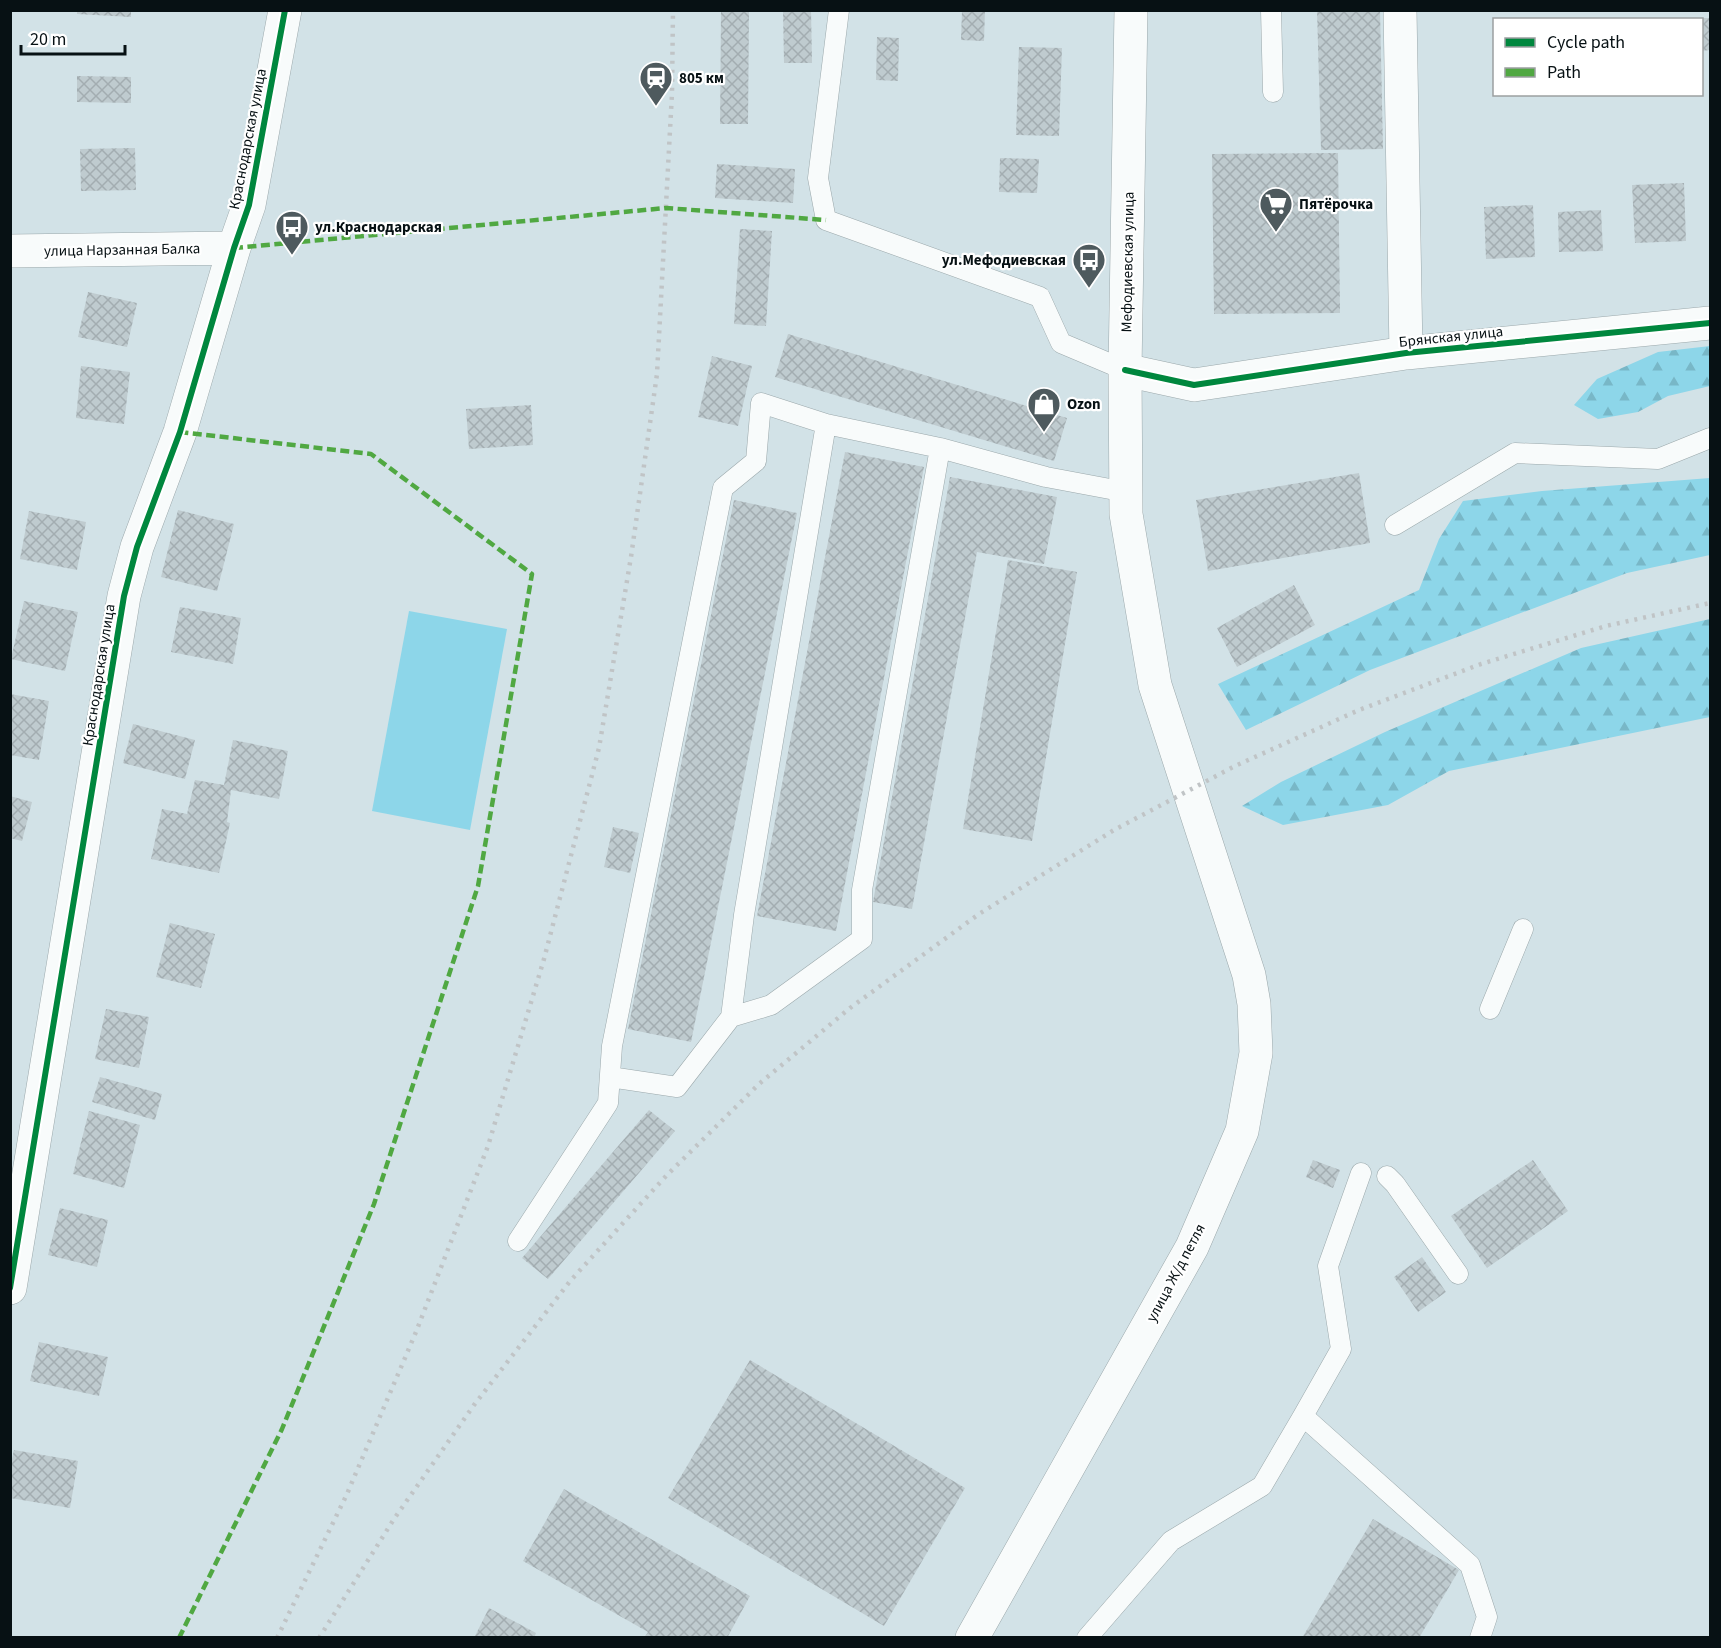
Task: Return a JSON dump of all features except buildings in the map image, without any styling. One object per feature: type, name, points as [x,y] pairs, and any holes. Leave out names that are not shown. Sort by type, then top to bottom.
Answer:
[{"type":"street","name":"Краснодарская улица","points":[[10,1288],[124,596],[136,547],[180,432],[234,248],[249,205],[285,10]]},
{"type":"street","name":"Мефодиевская улица","points":[[1126,503],[1125,370],[1131,10]]},
{"type":"street","points":[[1400,10],[1406,353]]},
{"type":"street","name":"улица Нарзанная Балка","points":[[10,251],[234,248]]},
{"type":"street","name":"Брянская улица","points":[[1125,370],[1194,385],[1406,353],[1710,323]]},
{"type":"street","name":"улица Ж/д петля","points":[[972,1638],[1192,1247],[1242,1131],[1256,1053],[1254,1004],[1249,975],[1155,685],[1126,503]]},
{"type":"lane","points":[[838,10],[819,178],[826,220],[1040,297],[1061,343],[1125,370]]},
{"type":"lane","points":[[1271,10],[1273,92]]},
{"type":"lane","points":[[518,1240],[608,1103],[612,1046],[723,488],[756,461],[761,403],[826,424],[940,448],[1046,477],[1126,503]]},
{"type":"lane","points":[[610,1077],[677,1087],[731,1017],[744,915],[826,424]]},
{"type":"lane","points":[[1395,525],[1515,453],[1658,459],[1710,438]]},
{"type":"lane","points":[[731,1017],[771,1005],[862,939],[862,890],[940,448]]},
{"type":"lane","points":[[1490,1009],[1523,929]]},
{"type":"lane","points":[[1087,1638],[1171,1541],[1262,1486],[1341,1349],[1328,1266],[1361,1173]]},
{"type":"lane","points":[[1386,1176],[1395,1184],[1458,1274]]},
{"type":"lane","points":[[1303,1416],[1470,1565],[1487,1617],[1479,1638]]},
{"type":"green space","points":[[1710,346],[1710,386],[1668,396],[1638,412],[1598,419],[1574,405],[1597,379],[1658,352]]},
{"type":"green space","points":[[1710,478],[1710,555],[1627,573],[1370,670],[1246,730],[1218,684],[1419,590],[1439,539],[1463,501],[1542,491]]},
{"type":"green space","points":[[409,611],[507,629],[470,830],[372,811]]},
{"type":"green space","points":[[1710,619],[1710,717],[1449,771],[1388,805],[1283,825],[1242,806],[1281,782],[1385,732],[1581,648]]},
{"type":"railway","points":[[277,1638],[347,1494],[416,1332],[488,1146],[544,959],[599,748],[631,557],[657,374],[672,93],[673,10]]},
{"type":"railway","points":[[319,1638],[394,1519],[474,1405],[571,1280],[666,1176],[759,1084],[850,1008],[979,914],[1114,830],[1235,766],[1359,710],[1481,664],[1606,626],[1710,603]]},
{"type":"marked path","points":[[234,248],[666,208],[826,220]]},
{"type":"marked path","points":[[179,1638],[282,1429],[374,1204],[478,886],[532,574],[371,454],[180,432]]},
{"type":"cycle path","points":[[10,1288],[124,596],[137,547],[180,432],[234,248],[249,205],[285,10]]},
{"type":"cycle path","points":[[1125,370],[1194,385],[1406,353],[1710,323]]},
{"type":"place","name":"805 км","points":[[656,107]]},
{"type":"place","name":"Пятёрочка","points":[[1276,233]]},
{"type":"place","name":"ул.Краснодарская","points":[[292,256]]},
{"type":"place","name":"ул.Мефодиевская","points":[[1089,289]]},
{"type":"place","name":"Ozon","points":[[1044,433]]}]
